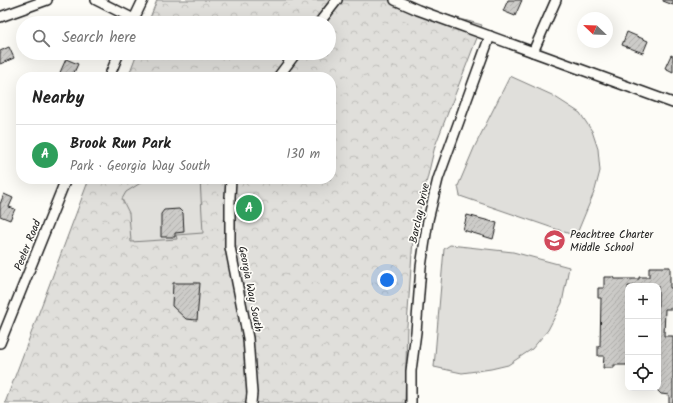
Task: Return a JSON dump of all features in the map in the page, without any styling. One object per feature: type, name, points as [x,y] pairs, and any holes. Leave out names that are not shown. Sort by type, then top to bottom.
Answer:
[{"type":"street","points":[[0,17],[47,0]]},
{"type":"street","points":[[96,0],[124,16]]},
{"type":"street","points":[[135,16],[143,0]]},
{"type":"street","points":[[324,16],[337,0]]},
{"type":"street","points":[[395,0],[418,10],[673,103]]},
{"type":"street","points":[[533,52],[556,0]]},
{"type":"street","name":"Barclay Drive","points":[[411,403],[411,371],[416,332],[421,267],[428,220],[438,179],[490,36]]},
{"type":"street","points":[[111,72],[116,60]]},
{"type":"street","points":[[282,72],[291,60]]},
{"type":"street","name":"Peeler Road","points":[[0,343],[64,184]]},
{"type":"street","name":"Georgia Way South","points":[[231,184],[230,247],[248,338],[252,393],[251,403]]},
{"type":"street","points":[[0,317],[9,321]]},
{"type":"green space","points":[[157,0],[393,0],[482,25],[435,146],[413,238],[407,326],[405,403],[5,403],[87,184],[336,184],[336,72],[130,72],[134,60],[336,60],[336,16],[151,16]]},
{"type":"green space","points":[[510,76],[552,95],[580,113],[592,131],[598,149],[600,171],[595,190],[576,236],[460,196],[458,186],[474,148]]},
{"type":"green space","points":[[139,184],[200,184],[203,233],[176,235],[177,239],[131,242],[129,213],[122,199],[126,192]]},
{"type":"green space","points":[[450,245],[513,252],[569,267],[562,303],[548,330],[532,349],[508,365],[462,373],[434,367],[444,249]]},
{"type":"building","points":[[508,0],[522,0],[515,16],[503,11]]},
{"type":"building","points":[[673,0],[673,5],[663,1]]},
{"type":"building","points":[[627,32],[648,41],[643,53],[622,45]]},
{"type":"building","points":[[9,47],[14,58],[0,64],[0,51]]},
{"type":"building","points":[[671,55],[673,56],[673,72],[665,68]]},
{"type":"building","points":[[66,60],[78,64],[74,72],[60,72]]},
{"type":"building","points":[[4,194],[13,198],[9,207],[15,209],[10,220],[0,216],[0,204]]},
{"type":"building","points":[[179,209],[183,213],[184,232],[175,233],[175,237],[161,237],[161,214],[164,210]]},
{"type":"building","points":[[467,215],[497,223],[493,239],[463,230]]},
{"type":"building","points":[[649,267],[670,267],[670,288],[673,288],[673,309],[665,309],[664,336],[673,336],[673,403],[669,403],[669,395],[661,394],[658,391],[661,391],[661,283],[625,283],[625,365],[614,365],[614,368],[603,368],[604,356],[598,356],[598,346],[600,346],[601,298],[598,298],[598,288],[604,288],[604,277],[614,277],[615,279],[639,279],[639,277],[649,277]]},
{"type":"building","points":[[173,283],[200,283],[197,320],[186,319],[172,306]]},
{"type":"place","name":"Brook Run Park","points":[[249,208]]},
{"type":"place","name":"Peachtree Charter Middle School","points":[[554,240]]}]
